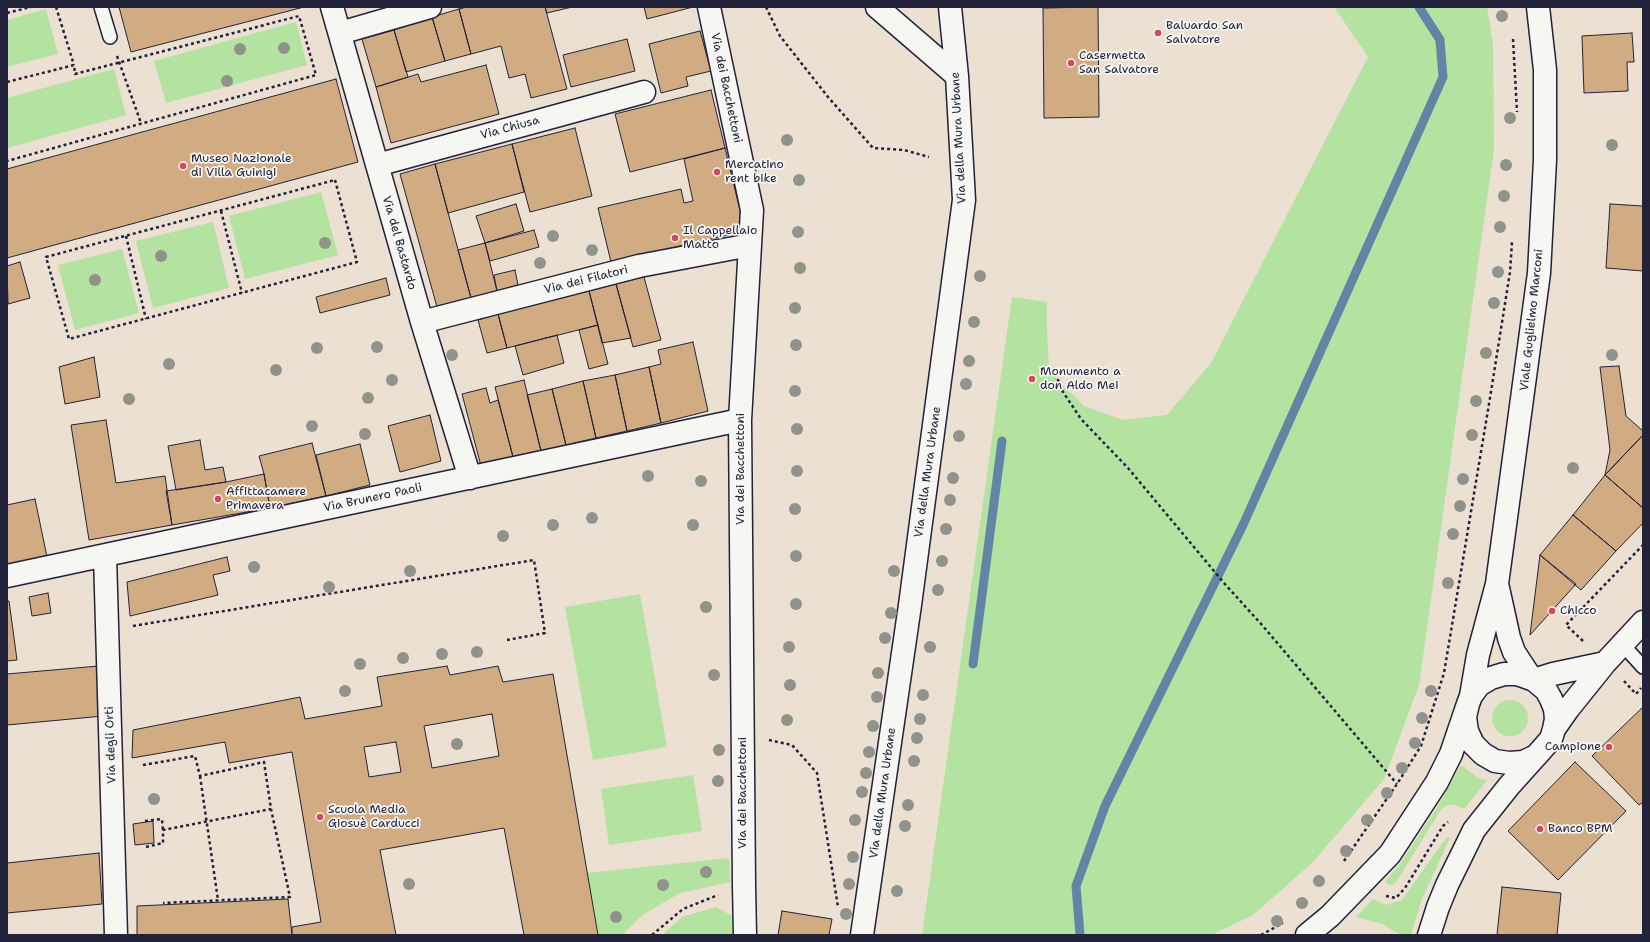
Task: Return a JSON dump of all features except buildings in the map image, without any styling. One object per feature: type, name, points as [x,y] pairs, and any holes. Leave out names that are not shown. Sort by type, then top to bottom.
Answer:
[{"type":"street","name":"Via del Bastardo","points":[[332,7],[422,322],[470,478]]},
{"type":"street","points":[[340,33],[430,7]]},
{"type":"street","name":"Via dei Bacchettoni","points":[[709,7],[752,210],[740,420],[745,935]]},
{"type":"street","points":[[877,7],[957,76]]},
{"type":"street","name":"Via della Mura Urbane","points":[[863,927],[911,597],[964,200],[957,76],[950,7]]},
{"type":"street","name":"Viale Guglielmo Marconi","points":[[1469,700],[1478,655],[1497,584],[1539,273],[1545,160],[1545,70],[1538,7]]},
{"type":"street","name":"Via Chiusa","points":[[377,165],[644,92]]},
{"type":"street","name":"Via dei Filatori","points":[[422,322],[639,266],[750,245]]},
{"type":"street","name":"Via Brunero Paoli","points":[[7,576],[740,420]]},
{"type":"street","name":"Via degli Orti","points":[[105,556],[116,935]]},
{"type":"street","name":"Viale Guglielmo Marconi","points":[[1497,584],[1509,638],[1514,652],[1532,679]]},
{"type":"street","points":[[1554,729],[1568,708],[1605,662],[1623,645],[1643,622]]},
{"type":"street","points":[[1532,679],[1605,662]]},
{"type":"street","points":[[1307,935],[1330,916],[1390,854],[1437,782],[1451,754],[1469,700],[1479,685],[1491,678],[1504,674],[1517,674],[1532,679],[1546,690],[1555,708],[1556,719],[1551,740],[1508,786],[1474,830],[1444,892],[1429,935]]},
{"type":"street","points":[[1469,700],[1465,717],[1467,731],[1473,744],[1483,754],[1495,761],[1509,763],[1523,762],[1536,756]]},
{"type":"lane","points":[[101,7],[110,37]]},
{"type":"lane","points":[[1623,645],[1643,667]]},
{"type":"path","points":[[7,13],[31,7]]},
{"type":"path","points":[[7,160],[316,75],[299,16],[75,74],[74,65],[56,7]]},
{"type":"path","points":[[766,7],[780,36],[828,97],[873,148],[904,150],[929,157]]},
{"type":"path","points":[[110,37],[141,124]]},
{"type":"path","points":[[1513,37],[1517,117]]},
{"type":"path","points":[[7,82],[74,65]]},
{"type":"path","points":[[335,180],[357,262],[69,340],[46,258],[126,236],[335,180]]},
{"type":"path","points":[[221,210],[242,293]]},
{"type":"path","points":[[126,236],[146,319]]},
{"type":"path","points":[[1340,865],[1345,860],[1397,784],[1420,746],[1444,673],[1492,390],[1510,272],[1512,242]]},
{"type":"path","points":[[1053,368],[1063,392],[1081,419],[1128,468],[1224,583],[1262,625],[1397,784]]},
{"type":"path","points":[[1605,662],[1566,624],[1643,545]]},
{"type":"path","points":[[107,630],[534,560],[545,633],[507,640]]},
{"type":"path","points":[[742,735],[792,745],[817,774],[838,907],[863,927]]},
{"type":"path","points":[[143,765],[195,756],[200,776],[218,900]]},
{"type":"path","points":[[163,903],[290,897],[271,810],[264,762],[200,776]]},
{"type":"path","points":[[163,830],[271,810]]},
{"type":"path","points":[[145,821],[161,819],[163,830],[163,843],[146,847]]},
{"type":"path","points":[[652,935],[683,909],[744,885]]},
{"type":"path","points":[[1261,935],[1289,920]]},
{"type":"green space","points":[[1334,7],[1487,7],[1493,44],[1494,149],[1419,685],[1384,779],[1313,862],[1253,915],[1211,935],[922,935],[1012,297],[1047,302],[1049,371],[1084,406],[1123,420],[1167,415],[1211,363],[1368,57]]},
{"type":"green space","points":[[46,9],[58,54],[7,67],[7,20]]},
{"type":"green space","points":[[296,22],[307,65],[166,103],[154,61]]},
{"type":"green space","points":[[114,69],[126,115],[7,148],[7,98]]},
{"type":"green space","points":[[321,192],[338,255],[245,279],[229,216]]},
{"type":"green space","points":[[213,222],[229,288],[153,308],[136,241]]},
{"type":"green space","points":[[122,249],[139,313],[75,330],[58,265]]},
{"type":"green space","points":[[640,594],[667,747],[593,760],[565,607]]},
{"type":"green space","points":[[1513,700],[1523,705],[1527,711],[1527,725],[1523,731],[1517,735],[1507,736],[1497,731],[1493,725],[1492,715],[1497,705],[1503,701]]},
{"type":"green space","points":[[1461,765],[1478,778],[1487,780],[1464,809],[1456,805],[1448,805],[1442,808],[1398,879],[1394,884],[1390,885],[1385,882],[1402,861],[1438,806]]},
{"type":"green space","points":[[693,775],[702,831],[609,845],[601,789]]},
{"type":"green space","points":[[1448,837],[1450,838],[1422,899],[1411,935],[1400,935],[1383,924],[1356,917],[1373,899],[1386,905],[1402,900]]},
{"type":"green space","points":[[729,858],[730,882],[680,893],[644,914],[622,935],[598,935],[587,873]]},
{"type":"green space","points":[[716,907],[732,916],[735,928],[733,935],[662,935],[682,917]]},
{"type":"waterway","points":[[1080,935],[1076,886],[1105,806],[1243,525],[1443,77],[1440,40],[1419,7]]},
{"type":"waterway","points":[[973,664],[1002,441]]},
{"type":"place","name":"Baluardo San Salvatore","points":[[1158,33]]},
{"type":"place","name":"Casermetta San Salvatore","points":[[1071,63]]},
{"type":"place","name":"Museo Nazionale di Villa Guinigi","points":[[183,166]]},
{"type":"place","name":"Mercatino rent bike","points":[[717,172]]},
{"type":"place","name":"Il Cappellaio Matto","points":[[675,238]]},
{"type":"place","name":"Monumento a don Aldo Mei","points":[[1032,379]]},
{"type":"place","name":"Affittacamere Primavera","points":[[218,499]]},
{"type":"place","name":"Chicco","points":[[1552,611]]},
{"type":"place","name":"Campione","points":[[1609,747]]},
{"type":"place","name":"Scuola Media Giosuè Carducci","points":[[320,817]]},
{"type":"place","name":"Banco BPM","points":[[1540,829]]}]
